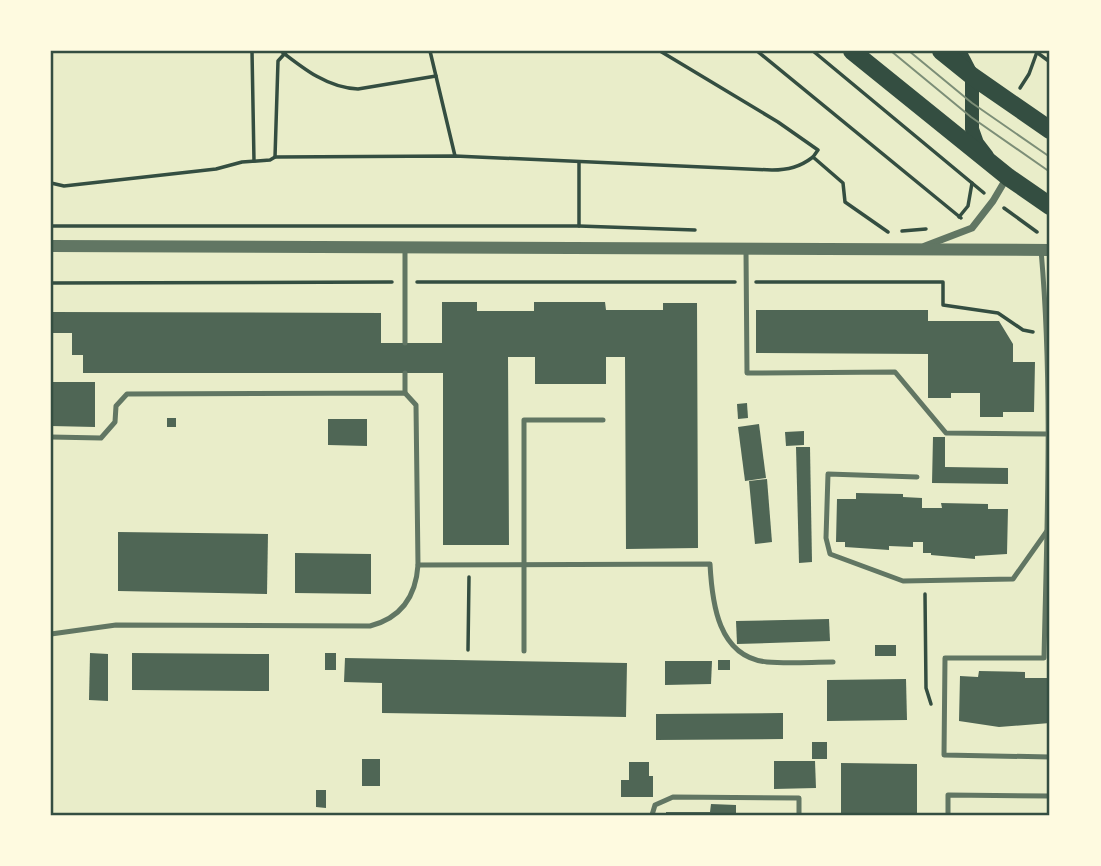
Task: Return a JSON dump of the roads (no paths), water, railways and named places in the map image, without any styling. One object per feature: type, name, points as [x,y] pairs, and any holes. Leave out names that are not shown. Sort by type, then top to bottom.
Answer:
[{"type":"main road","points":[[852,51],[1007,177],[1050,206]]},
{"type":"main road","points":[[941,51],[1050,130]]},
{"type":"main road","points":[[959,51],[972,76],[972,129],[977,143],[990,161],[1007,177]]},
{"type":"street","points":[[918,248],[972,228],[1007,177]]},
{"type":"street","points":[[51,246],[918,248],[1045,245]]},
{"type":"lane","points":[[1045,245],[1047,658],[945,658],[944,755],[1050,757]]},
{"type":"lane","points":[[405,247],[405,343]]},
{"type":"lane","points":[[746,248],[747,373],[895,372],[946,433],[1048,433]]},
{"type":"lane","points":[[51,634],[116,625],[369,626],[394,616],[405,606],[415,586],[418,565],[416,405],[405,393],[404,373]]},
{"type":"lane","points":[[51,438],[101,438],[115,422],[116,406],[127,394],[405,393]]},
{"type":"lane","points":[[524,651],[524,420],[603,420]]},
{"type":"lane","points":[[917,477],[828,474],[826,538],[831,554],[903,582],[1013,579],[1047,531]]},
{"type":"lane","points":[[418,565],[710,564],[712,594],[719,625],[732,645],[748,657],[766,662],[833,662]]},
{"type":"lane","points":[[948,815],[948,795],[1050,796]]},
{"type":"lane","points":[[652,815],[655,805],[673,797],[799,798],[799,815]]},
{"type":"tram line","points":[[891,51],[971,117],[1050,172]]},
{"type":"tram line","points":[[909,51],[972,103],[1050,157]]}]
